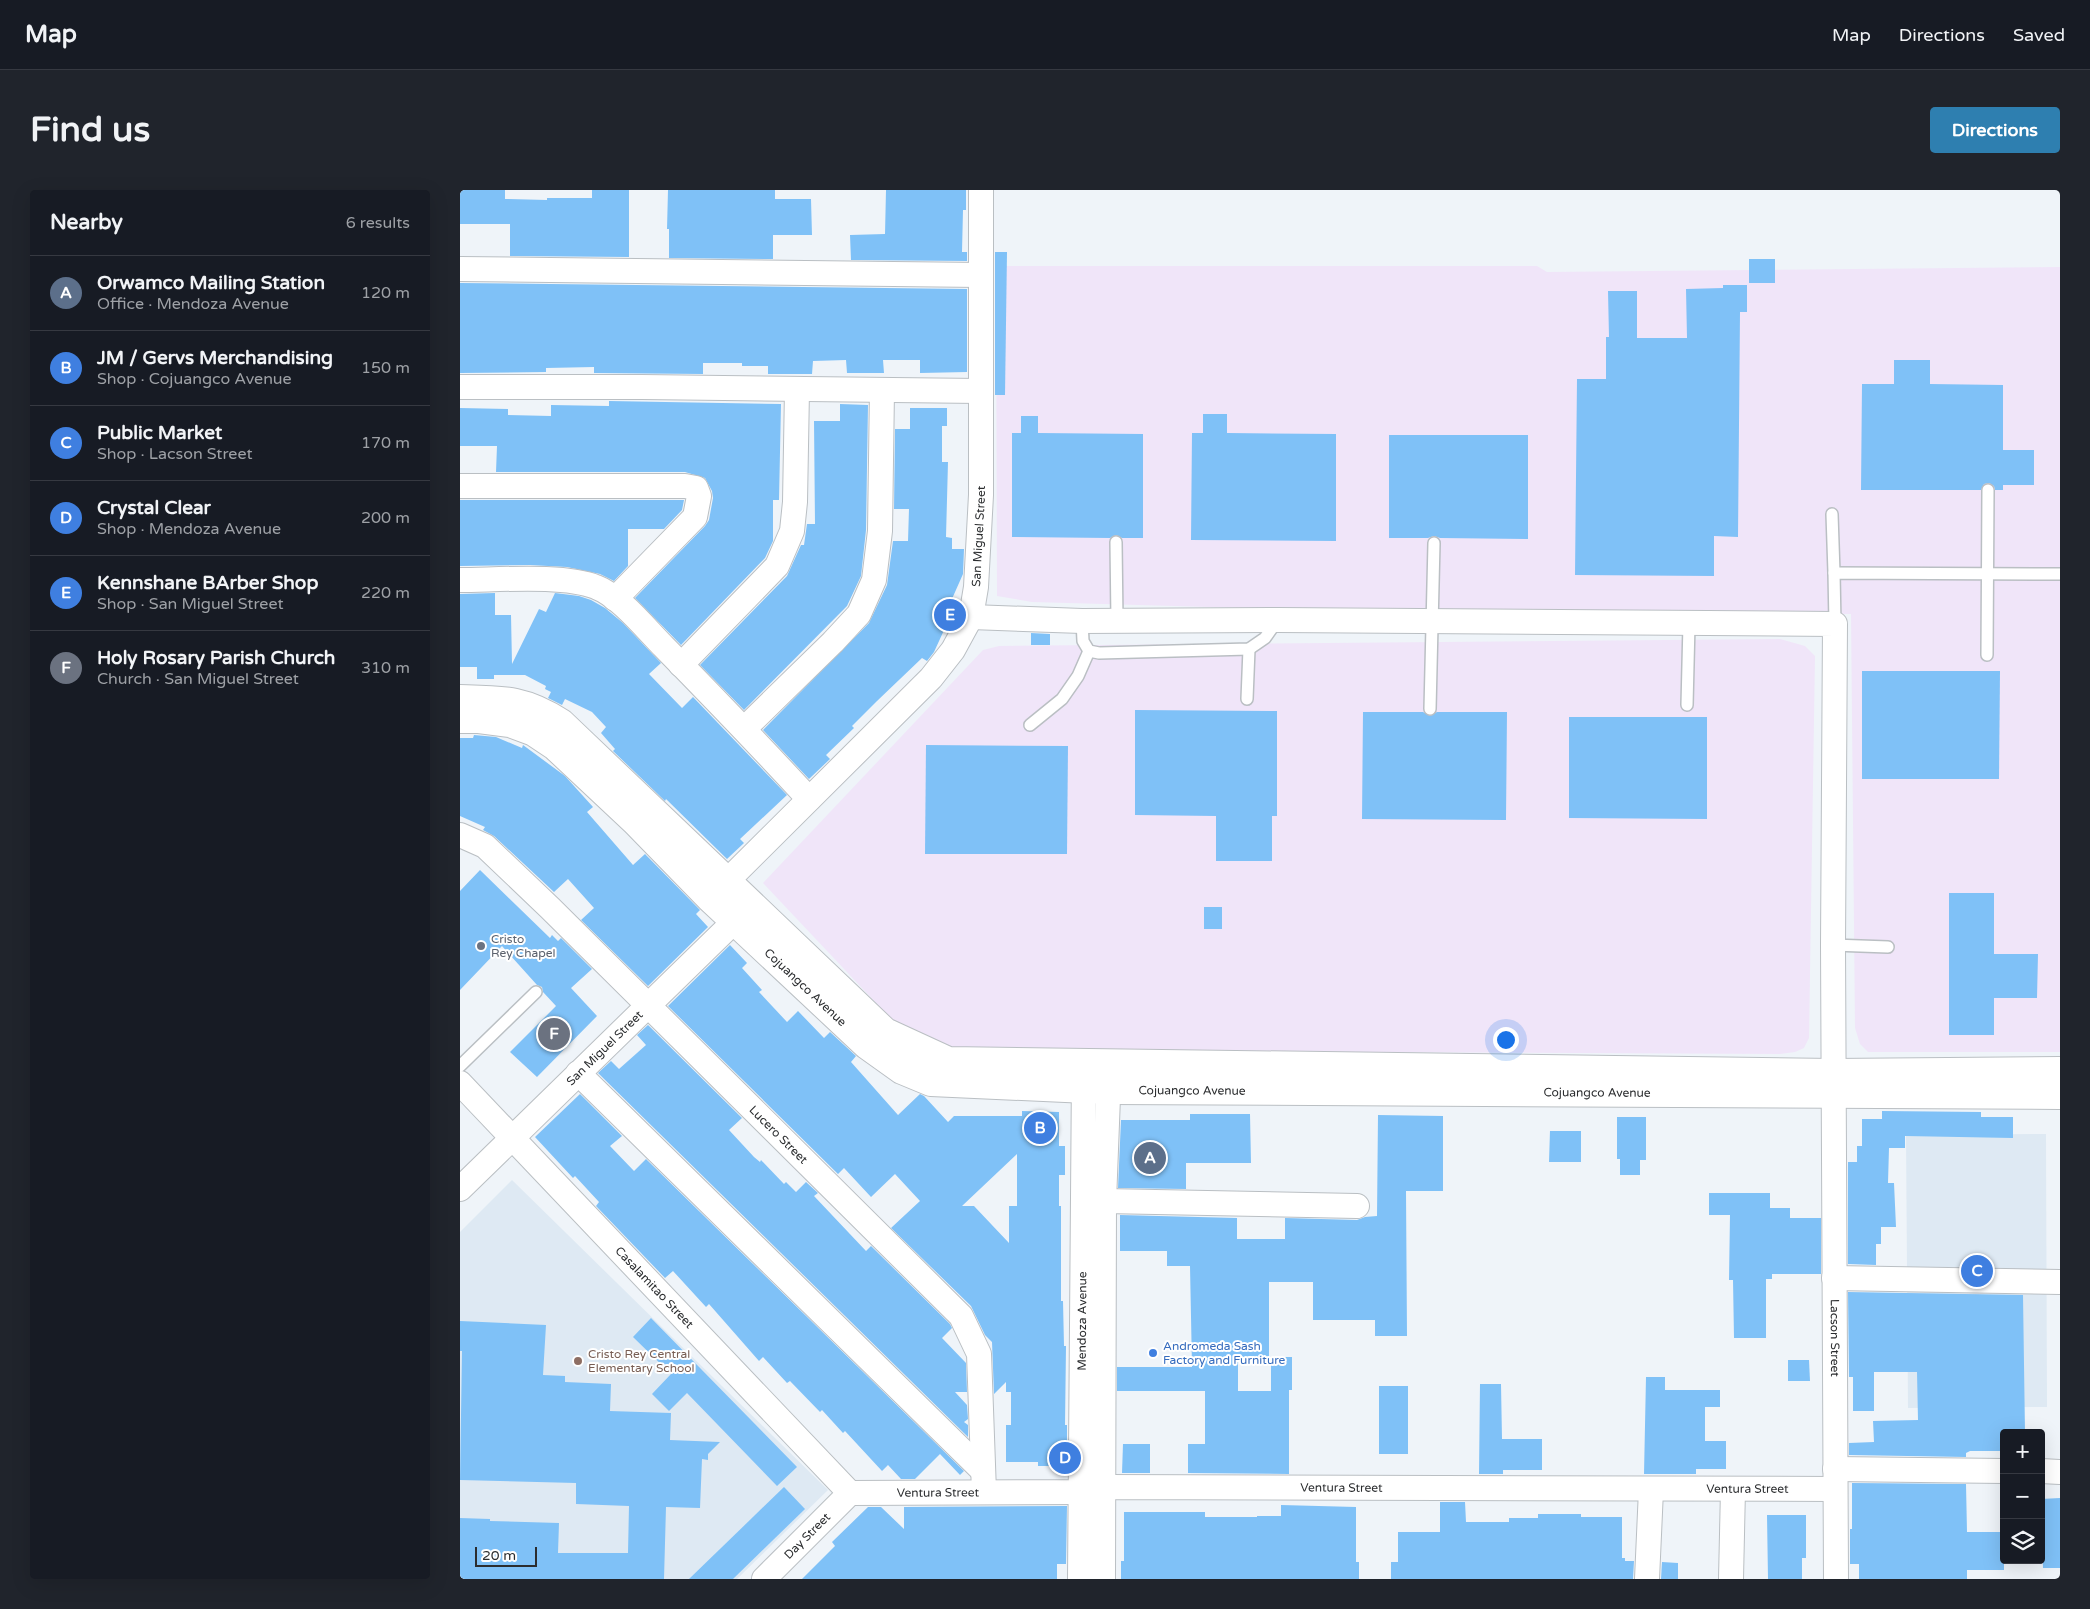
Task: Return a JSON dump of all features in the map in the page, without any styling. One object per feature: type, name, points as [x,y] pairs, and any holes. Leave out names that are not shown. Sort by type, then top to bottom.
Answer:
[{"type":"main road","name":"Cojuangco Avenue","points":[[460,699],[516,702],[542,711],[561,723],[622,780],[718,890]]},
{"type":"main road","name":"Cojuangco Avenue","points":[[460,719],[479,719],[510,723],[534,732],[555,746],[635,821],[885,1032],[948,1061],[1096,1077],[1833,1084],[2060,1095]]},
{"type":"main road","name":"Cojuangco Avenue","points":[[1833,1084],[2060,1071]]},
{"type":"street","name":"San Miguel Street","points":[[718,890],[931,678],[953,650],[971,617],[976,587],[981,495],[981,190]]},
{"type":"street","points":[[460,269],[981,275]]},
{"type":"street","points":[[460,387],[980,391]]},
{"type":"street","points":[[681,665],[777,566],[792,531],[795,502],[797,390]]},
{"type":"street","points":[[744,729],[834,642],[859,614],[874,580],[880,531],[882,390]]},
{"type":"street","points":[[460,486],[685,486],[696,488],[699,496],[695,517],[615,599]]},
{"type":"street","points":[[460,580],[542,579],[576,582],[597,587],[615,599],[681,665],[809,799]]},
{"type":"street","points":[[971,617],[1082,621],[1278,620],[1835,624]]},
{"type":"street","name":"Lacson Street","points":[[1835,624],[1833,1084],[1836,1579]]},
{"type":"street","name":"Lucero Street","points":[[460,835],[485,846],[648,1004],[961,1316],[980,1354],[983,1481]]},
{"type":"street","name":"San Miguel Street","points":[[460,1189],[742,913]]},
{"type":"street","points":[[578,1073],[983,1481]]},
{"type":"street","name":"Mendoza Avenue","points":[[1096,1077],[1104,1201],[1103,1579]]},
{"type":"street","name":"Mendoza Avenue","points":[[1080,1579],[1080,1492],[1096,1077]]},
{"type":"street","name":"Casalamitao Street","points":[[460,1083],[850,1493]]},
{"type":"street","points":[[1104,1201],[1357,1206]]},
{"type":"street","points":[[1834,1278],[2060,1282]]},
{"type":"street","name":"Ventura Street","points":[[850,1493],[983,1481],[1080,1492],[1104,1487],[1733,1489],[1835,1479],[2000,1471]]},
{"type":"street","points":[[2045,1471],[2060,1472]]},
{"type":"street","points":[[1732,1579],[1733,1489]]},
{"type":"street","points":[[1646,1579],[1651,1490]]},
{"type":"street","name":"Day Street","points":[[764,1579],[850,1493]]},
{"type":"lane","points":[[1987,655],[1988,490]]},
{"type":"lane","points":[[1832,514],[1835,624]]},
{"type":"lane","points":[[1116,542],[1117,621]]},
{"type":"lane","points":[[1430,709],[1434,543]]},
{"type":"lane","points":[[1834,573],[2060,574]]},
{"type":"lane","points":[[1082,621],[1083,641],[1089,651],[1099,653],[1249,649],[1265,638],[1278,620]]},
{"type":"lane","points":[[1687,705],[1688,624]]},
{"type":"lane","points":[[1247,699],[1249,649]]},
{"type":"lane","points":[[1030,725],[1062,699],[1078,676],[1089,651]]},
{"type":"lane","points":[[1833,945],[1888,947]]},
{"type":"lane","points":[[460,1066],[536,992]]},
{"type":"shaded area","points":[[996,266],[1537,266],[1547,272],[2060,267],[2060,1052],[1868,1052],[1860,1044],[1855,1028],[1851,614],[1387,612],[1032,602],[997,596]]},
{"type":"shaded area","points":[[1780,639],[1805,646],[1815,656],[1809,1038],[1804,1048],[1795,1052],[1780,1054],[948,1050],[894,1022],[763,883],[983,650],[999,646]]},
{"type":"shaded area","points":[[2046,1134],[2047,1407],[1908,1408],[1906,1135]]},
{"type":"shaded area","name":"Cristo Rey Central Elementary School","points":[[512,1180],[828,1490],[737,1579],[460,1579],[460,1232]]},
{"type":"building","points":[[460,190],[505,190],[505,199],[547,200],[547,198],[592,198],[592,190],[629,190],[629,257],[510,256],[510,224],[460,224]]},
{"type":"building","points":[[668,190],[775,190],[775,199],[811,199],[812,235],[773,235],[773,259],[669,258],[669,229],[667,229]]},
{"type":"building","points":[[886,190],[966,190],[966,210],[963,210],[962,252],[967,252],[967,261],[851,260],[850,235],[885,234]]},
{"type":"building","points":[[995,252],[1007,252],[1005,395],[995,395]]},
{"type":"building","points":[[1749,259],[1775,259],[1775,283],[1749,283]]},
{"type":"building","points":[[460,283],[967,289],[967,372],[920,373],[920,360],[883,360],[884,373],[847,373],[846,360],[813,361],[812,374],[768,374],[768,366],[742,366],[742,363],[703,363],[703,374],[594,373],[594,367],[546,368],[546,372],[460,373]]},
{"type":"building","points":[[1723,285],[1747,285],[1747,312],[1740,312],[1738,537],[1714,536],[1714,576],[1575,575],[1577,379],[1606,379],[1606,337],[1609,337],[1608,291],[1637,291],[1637,338],[1687,338],[1686,289],[1723,288]]},
{"type":"building","points":[[1894,360],[1930,360],[1930,384],[2003,385],[2003,450],[2034,450],[2034,485],[2003,485],[2003,490],[1995,490],[1994,486],[1989,483],[1984,484],[1981,490],[1861,490],[1862,384],[1894,384]]},
{"type":"building","points":[[609,401],[781,404],[779,500],[773,500],[773,541],[765,558],[681,645],[635,598],[709,520],[713,498],[712,491],[705,478],[685,472],[496,472],[497,446],[460,446],[460,408],[508,409],[508,415],[551,416],[551,405],[609,406]]},
{"type":"building","points":[[840,404],[868,405],[866,530],[861,576],[847,606],[744,710],[700,665],[787,576],[801,545],[804,545],[807,524],[815,524],[814,421],[840,421]]},
{"type":"building","points":[[910,408],[947,408],[947,426],[942,426],[942,462],[948,462],[946,537],[952,538],[952,549],[964,549],[963,574],[940,626],[945,628],[934,652],[927,661],[922,658],[852,726],[854,728],[826,755],[830,759],[809,779],[763,730],[869,623],[887,585],[893,541],[908,541],[909,509],[894,509],[895,429],[910,429]]},
{"type":"building","points":[[1203,414],[1227,414],[1227,433],[1336,434],[1336,541],[1191,540],[1192,433],[1203,433]]},
{"type":"building","points":[[1021,416],[1038,416],[1038,433],[1143,434],[1143,538],[1122,538],[1116,535],[1110,538],[1012,537],[1012,433],[1021,433]]},
{"type":"building","points":[[1389,435],[1528,435],[1528,539],[1440,538],[1434,536],[1428,538],[1389,538]]},
{"type":"building","points":[[460,500],[684,500],[682,510],[664,529],[628,529],[628,566],[614,581],[600,574],[567,567],[530,565],[460,566]]},
{"type":"building","points":[[495,593],[495,615],[511,615],[512,664],[539,609],[546,612],[555,593],[579,596],[605,608],[623,623],[661,663],[649,674],[682,708],[693,697],[787,795],[740,839],[744,843],[727,859],[666,799],[665,801],[613,751],[615,749],[601,733],[606,727],[592,712],[565,699],[562,705],[548,698],[551,692],[545,689],[546,686],[525,675],[494,675],[494,679],[477,679],[477,667],[460,667],[460,594]]},
{"type":"building","points":[[1031,633],[1050,634],[1050,645],[1031,645]]},
{"type":"building","points":[[1862,671],[2000,671],[1999,779],[1862,779]]},
{"type":"building","points":[[1135,710],[1277,711],[1277,816],[1272,816],[1272,861],[1216,861],[1216,816],[1135,815]]},
{"type":"building","points":[[1363,712],[1423,712],[1430,716],[1437,712],[1507,712],[1506,820],[1362,819]]},
{"type":"building","points":[[1569,717],[1707,717],[1707,819],[1569,818]]},
{"type":"building","points":[[474,735],[496,737],[522,748],[523,745],[565,776],[593,807],[587,812],[633,865],[645,854],[700,910],[696,914],[708,927],[648,986],[581,920],[594,908],[568,879],[554,892],[494,836],[483,830],[485,827],[460,816],[460,738],[473,738]]},
{"type":"building","points":[[926,745],[1068,746],[1067,854],[925,854]]},
{"type":"building","points":[[480,870],[550,938],[552,935],[558,941],[561,938],[592,969],[571,988],[597,1016],[537,1077],[510,1052],[556,1006],[543,992],[542,987],[537,985],[502,946],[460,990],[460,891]]},
{"type":"building","points":[[1949,893],[1994,893],[1994,954],[2038,954],[2037,998],[1994,998],[1994,1035],[1949,1035]]},
{"type":"building","points":[[1204,907],[1222,907],[1222,929],[1204,929]]},
{"type":"building","points":[[730,945],[747,963],[742,968],[762,990],[759,992],[787,1022],[798,1011],[824,1038],[830,1032],[856,1056],[851,1062],[898,1115],[920,1094],[948,1122],[954,1116],[1022,1116],[1022,1111],[1059,1112],[1059,1146],[1065,1146],[1065,1175],[1059,1175],[1059,1206],[1061,1206],[1061,1301],[1063,1301],[1064,1346],[1066,1346],[1065,1425],[1067,1425],[1067,1466],[1038,1466],[1038,1462],[1006,1462],[1006,1425],[1011,1425],[1011,1392],[1006,1392],[1006,1382],[994,1394],[992,1342],[985,1335],[971,1306],[891,1228],[920,1201],[895,1174],[871,1197],[844,1168],[838,1174],[668,1006]],"holes":[[[1017,1154],[1017,1206],[1009,1206],[1009,1243],[974,1206],[962,1206]]]},
{"type":"building","points":[[648,1025],[742,1118],[729,1130],[754,1157],[760,1162],[761,1160],[784,1184],[786,1182],[796,1192],[806,1182],[818,1193],[814,1196],[866,1251],[871,1246],[950,1324],[952,1328],[942,1338],[966,1363],[967,1392],[955,1392],[967,1405],[968,1419],[964,1422],[968,1425],[968,1437],[598,1073],[611,1061],[619,1069],[646,1045],[637,1035]]},
{"type":"building","points":[[580,1094],[622,1136],[610,1146],[634,1171],[646,1159],[964,1471],[960,1475],[940,1454],[915,1479],[901,1479],[888,1465],[882,1471],[845,1431],[843,1433],[822,1410],[820,1412],[790,1381],[787,1383],[763,1357],[759,1361],[709,1304],[706,1307],[673,1271],[665,1278],[596,1206],[599,1202],[575,1176],[573,1178],[535,1137]]},
{"type":"building","points":[[1882,1111],[1981,1112],[1981,1117],[2013,1117],[2013,1138],[1905,1136],[1905,1148],[1889,1148],[1888,1183],[1894,1183],[1896,1227],[1881,1227],[1881,1244],[1876,1244],[1876,1265],[1848,1264],[1848,1162],[1857,1162],[1857,1146],[1862,1146],[1862,1119],[1882,1119]]},
{"type":"building","points":[[1190,1114],[1250,1114],[1251,1163],[1186,1163],[1186,1189],[1118,1188],[1121,1120],[1190,1120]]},
{"type":"building","points":[[1378,1115],[1443,1116],[1443,1191],[1406,1191],[1407,1336],[1375,1336],[1375,1320],[1313,1320],[1313,1282],[1269,1282],[1269,1359],[1238,1359],[1238,1391],[1271,1391],[1271,1357],[1292,1357],[1292,1390],[1289,1390],[1289,1474],[1188,1473],[1188,1444],[1205,1444],[1205,1391],[1117,1391],[1117,1367],[1192,1367],[1190,1266],[1167,1266],[1167,1251],[1120,1251],[1120,1215],[1237,1218],[1237,1239],[1285,1239],[1285,1218],[1357,1220],[1377,1216]]},
{"type":"building","points":[[1617,1117],[1646,1117],[1646,1160],[1640,1160],[1640,1175],[1620,1175],[1620,1159],[1617,1159]]},
{"type":"building","points":[[1550,1131],[1581,1131],[1581,1162],[1549,1162]]},
{"type":"building","points":[[1709,1193],[1770,1193],[1770,1208],[1790,1208],[1790,1218],[1821,1218],[1821,1274],[1772,1274],[1772,1279],[1766,1279],[1766,1338],[1734,1338],[1733,1280],[1729,1280],[1730,1215],[1709,1215]]},
{"type":"building","points":[[1848,1292],[2023,1295],[2025,1429],[2000,1429],[2000,1451],[1970,1451],[1966,1453],[1966,1457],[1849,1455],[1849,1443],[1874,1442],[1873,1421],[1918,1420],[1917,1372],[1874,1372],[1874,1411],[1853,1411],[1853,1377],[1849,1377]]},
{"type":"building","points":[[651,1318],[797,1467],[777,1486],[687,1393],[669,1411],[652,1394],[671,1374],[633,1337]]},
{"type":"building","points":[[460,1321],[546,1325],[543,1375],[565,1376],[565,1382],[611,1384],[610,1411],[671,1413],[670,1440],[720,1442],[708,1454],[708,1460],[702,1459],[700,1508],[666,1507],[664,1579],[460,1579],[460,1518],[559,1523],[558,1553],[628,1553],[629,1506],[576,1504],[576,1483],[460,1480],[462,1351],[460,1351]]},
{"type":"building","points":[[1788,1360],[1809,1360],[1810,1381],[1788,1381]]},
{"type":"building","points":[[1646,1377],[1665,1377],[1665,1390],[1720,1390],[1720,1407],[1705,1407],[1705,1441],[1726,1441],[1726,1469],[1696,1469],[1696,1474],[1644,1474]]},
{"type":"building","points":[[1480,1384],[1501,1384],[1502,1439],[1542,1439],[1542,1470],[1503,1470],[1503,1474],[1479,1474]]},
{"type":"building","points":[[1379,1386],[1408,1386],[1408,1454],[1379,1454]]},
{"type":"building","points":[[1123,1444],[1150,1444],[1150,1473],[1122,1473]]},
{"type":"building","points":[[1852,1483],[1966,1484],[1967,1532],[2000,1532],[2000,1564],[2004,1564],[2004,1570],[1967,1570],[1967,1579],[1859,1579],[1859,1564],[1850,1564],[1850,1529],[1852,1529]]},
{"type":"building","points":[[784,1487],[805,1509],[733,1579],[689,1579]]},
{"type":"building","points":[[2060,1498],[2060,1568],[2043,1568],[2043,1564],[2045,1564],[2045,1499]]},
{"type":"building","points":[[1440,1502],[1465,1502],[1466,1522],[1509,1522],[1509,1518],[1538,1518],[1538,1514],[1581,1514],[1581,1517],[1622,1517],[1622,1558],[1625,1558],[1625,1561],[1634,1561],[1633,1579],[1391,1579],[1391,1562],[1398,1562],[1398,1532],[1440,1532]]},
{"type":"building","points":[[1281,1505],[1356,1507],[1356,1562],[1359,1562],[1359,1579],[1121,1579],[1121,1561],[1124,1561],[1124,1512],[1205,1512],[1205,1517],[1281,1516]]},
{"type":"building","points":[[1067,1506],[1066,1564],[1057,1564],[1057,1579],[802,1579],[835,1546],[832,1542],[868,1507],[881,1507],[904,1529],[904,1507]]},
{"type":"building","points":[[1767,1515],[1806,1515],[1806,1558],[1802,1558],[1802,1579],[1768,1579]]},
{"type":"building","points":[[1662,1562],[1678,1563],[1678,1579],[1661,1579]]},
{"type":"place","name":"Kennshane BArber Shop","points":[[950,615]]},
{"type":"place","name":"Cristo Rey Chapel","points":[[481,946]]},
{"type":"place","name":"Holy Rosary Parish Church","points":[[554,1034]]},
{"type":"place","name":"JM / Gervs Merchandising","points":[[1040,1128]]},
{"type":"place","name":"Orwamco Mailing Station","points":[[1150,1158]]},
{"type":"place","name":"Public Market","points":[[1977,1271]]},
{"type":"place","name":"Andromeda Sash Factory and Furniture","points":[[1153,1353]]},
{"type":"place","name":"Cristo Rey Central Elementary School","points":[[578,1361]]},
{"type":"place","name":"Crystal Clear","points":[[1065,1458]]}]
